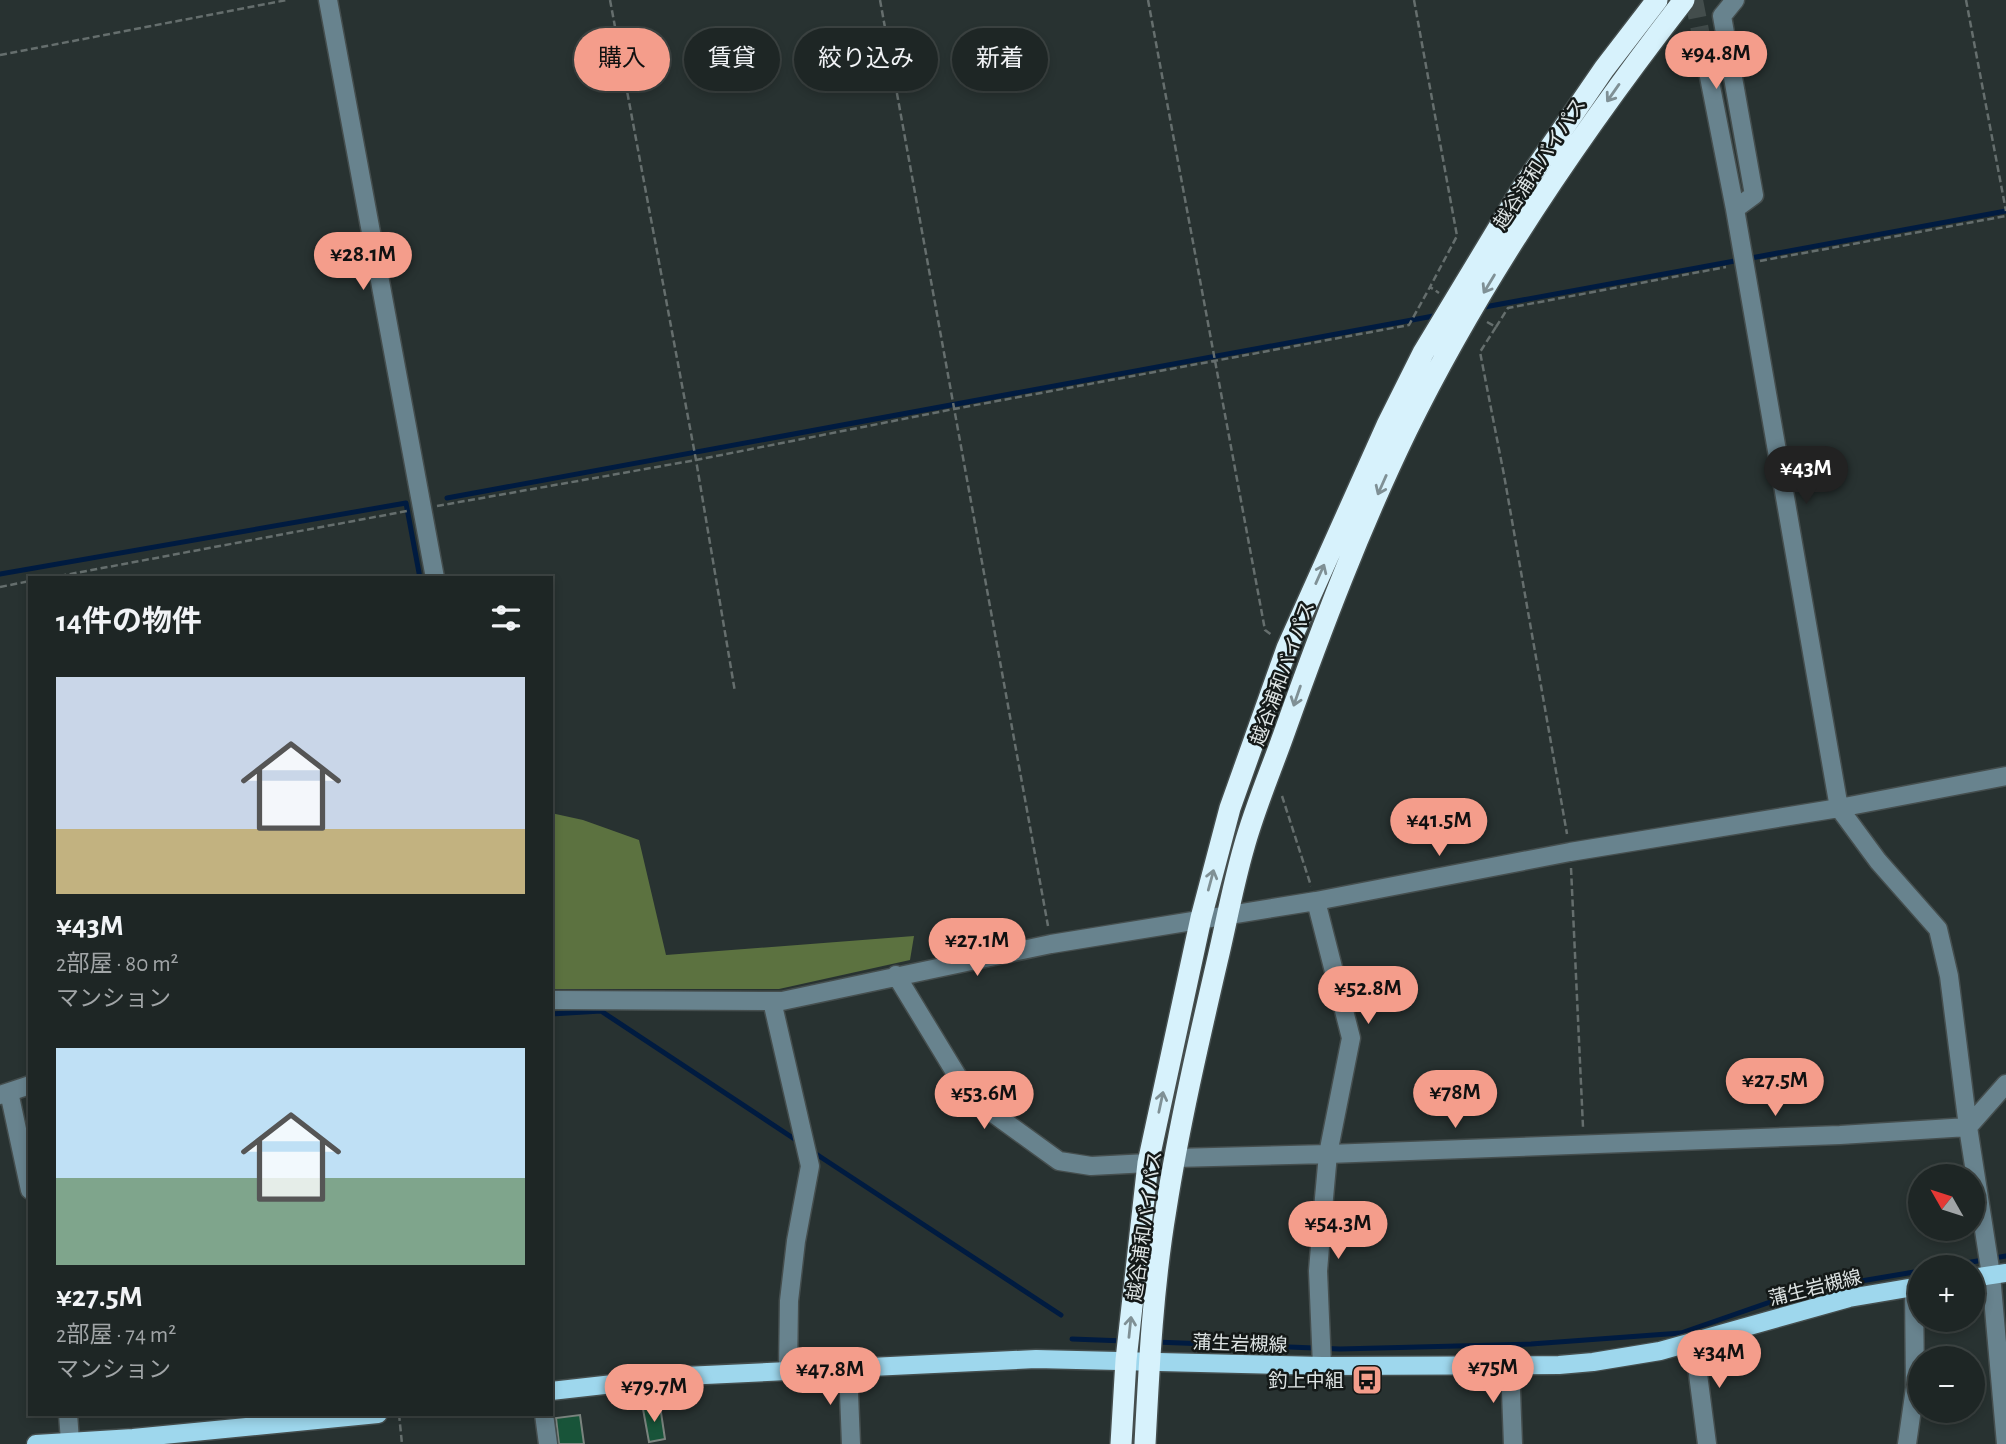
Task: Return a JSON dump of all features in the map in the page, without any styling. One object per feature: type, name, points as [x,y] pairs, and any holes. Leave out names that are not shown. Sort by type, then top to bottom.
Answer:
[{"type":"highway","name":"越谷浦和バイパス","points":[[1121,1444],[1126,1360],[1148,1163],[1201,918],[1230,808],[1287,648],[1387,425],[1423,353],[1525,184],[1604,69],[1657,0]]},
{"type":"highway","name":"越谷浦和バイパス","points":[[1145,1444],[1164,1222],[1199,1035],[1244,846],[1318,637],[1352,552],[1408,428],[1471,313],[1521,229],[1621,80],[1684,0]]},
{"type":"main road","name":"蒲生岩槻線","points":[[553,1391],[634,1380],[982,1361],[1126,1360],[1322,1366],[1593,1362],[1694,1343],[1823,1305],[1908,1288]]},
{"type":"main road","points":[[36,1444],[357,1416]]},
{"type":"street","points":[[328,0],[435,576]]},
{"type":"street","points":[[1735,0],[1721,16],[1754,195],[1735,209]]},
{"type":"street","points":[[1702,41],[1735,209],[1839,808],[1878,861],[1938,929],[1948,976],[1968,1127],[1998,1274],[2006,1444]]},
{"type":"street","points":[[553,1000],[782,1001],[1051,944],[1315,901],[1570,852],[1839,808],[2006,776]]},
{"type":"street","points":[[1315,901],[1351,1038],[1328,1154],[1318,1272],[1322,1366]]},
{"type":"street","points":[[896,975],[961,1082],[976,1101],[1059,1161],[1091,1166],[1148,1163]]},
{"type":"street","points":[[772,1000],[810,1166],[796,1241],[789,1301],[788,1371]]},
{"type":"street","points":[[1175,1158],[1840,1135],[1968,1127],[2006,1084]]},
{"type":"street","points":[[28,1086],[4,1093],[28,1183]]},
{"type":"street","points":[[1907,1444],[1915,1388],[1916,1332]]},
{"type":"street","points":[[1694,1343],[1707,1444]]},
{"type":"street","points":[[1510,1365],[1513,1444]]},
{"type":"street","points":[[848,1368],[851,1444]]},
{"type":"street","points":[[68,1416],[70,1441]]},
{"type":"street","points":[[544,1416],[548,1444]]},
{"type":"path","points":[[0,55],[287,0]]},
{"type":"path","points":[[610,0],[696,460],[735,692]]},
{"type":"path","points":[[880,0],[1051,944]]},
{"type":"path","points":[[1148,0],[1265,630],[1287,648]]},
{"type":"path","points":[[60,576],[696,460],[954,409],[1409,325],[1457,236],[1414,0]]},
{"type":"path","points":[[1966,0],[2006,211]]},
{"type":"path","points":[[1430,287],[1454,301]]},
{"type":"path","points":[[1471,313],[1496,327],[1480,352],[1570,852],[1584,1144]]},
{"type":"path","points":[[0,586],[28,581]]},
{"type":"path","points":[[1272,766],[1315,901]]},
{"type":"path","points":[[399,1416],[402,1444]]},
{"type":"green space","points":[[553,813],[583,820],[639,840],[666,955],[914,936],[910,960],[779,989],[553,989]]},
{"type":"building","points":[[660,1406],[665,1439],[649,1442],[643,1409]]},
{"type":"building","points":[[580,1415],[584,1444],[559,1444],[556,1418]]},
{"type":"waterway","points":[[1479,308],[2006,211]]},
{"type":"waterway","points":[[447,498],[1439,315]]},
{"type":"waterway","points":[[0,574],[406,503],[420,576]]},
{"type":"waterway","points":[[553,1014],[601,1011],[799,1142]]},
{"type":"waterway","points":[[810,1150],[1061,1315]]},
{"type":"waterway","points":[[1985,1260],[2006,1256]]},
{"type":"waterway","points":[[1155,1342],[1340,1349],[1531,1344],[1681,1333],[1802,1291],[1908,1273]]},
{"type":"waterway","points":[[1072,1339],[1125,1341]]},
{"type":"tunnel","points":[[1694,0],[1702,41]]},
{"type":"place","name":"釣上中組","points":[[1367,1380]]}]
